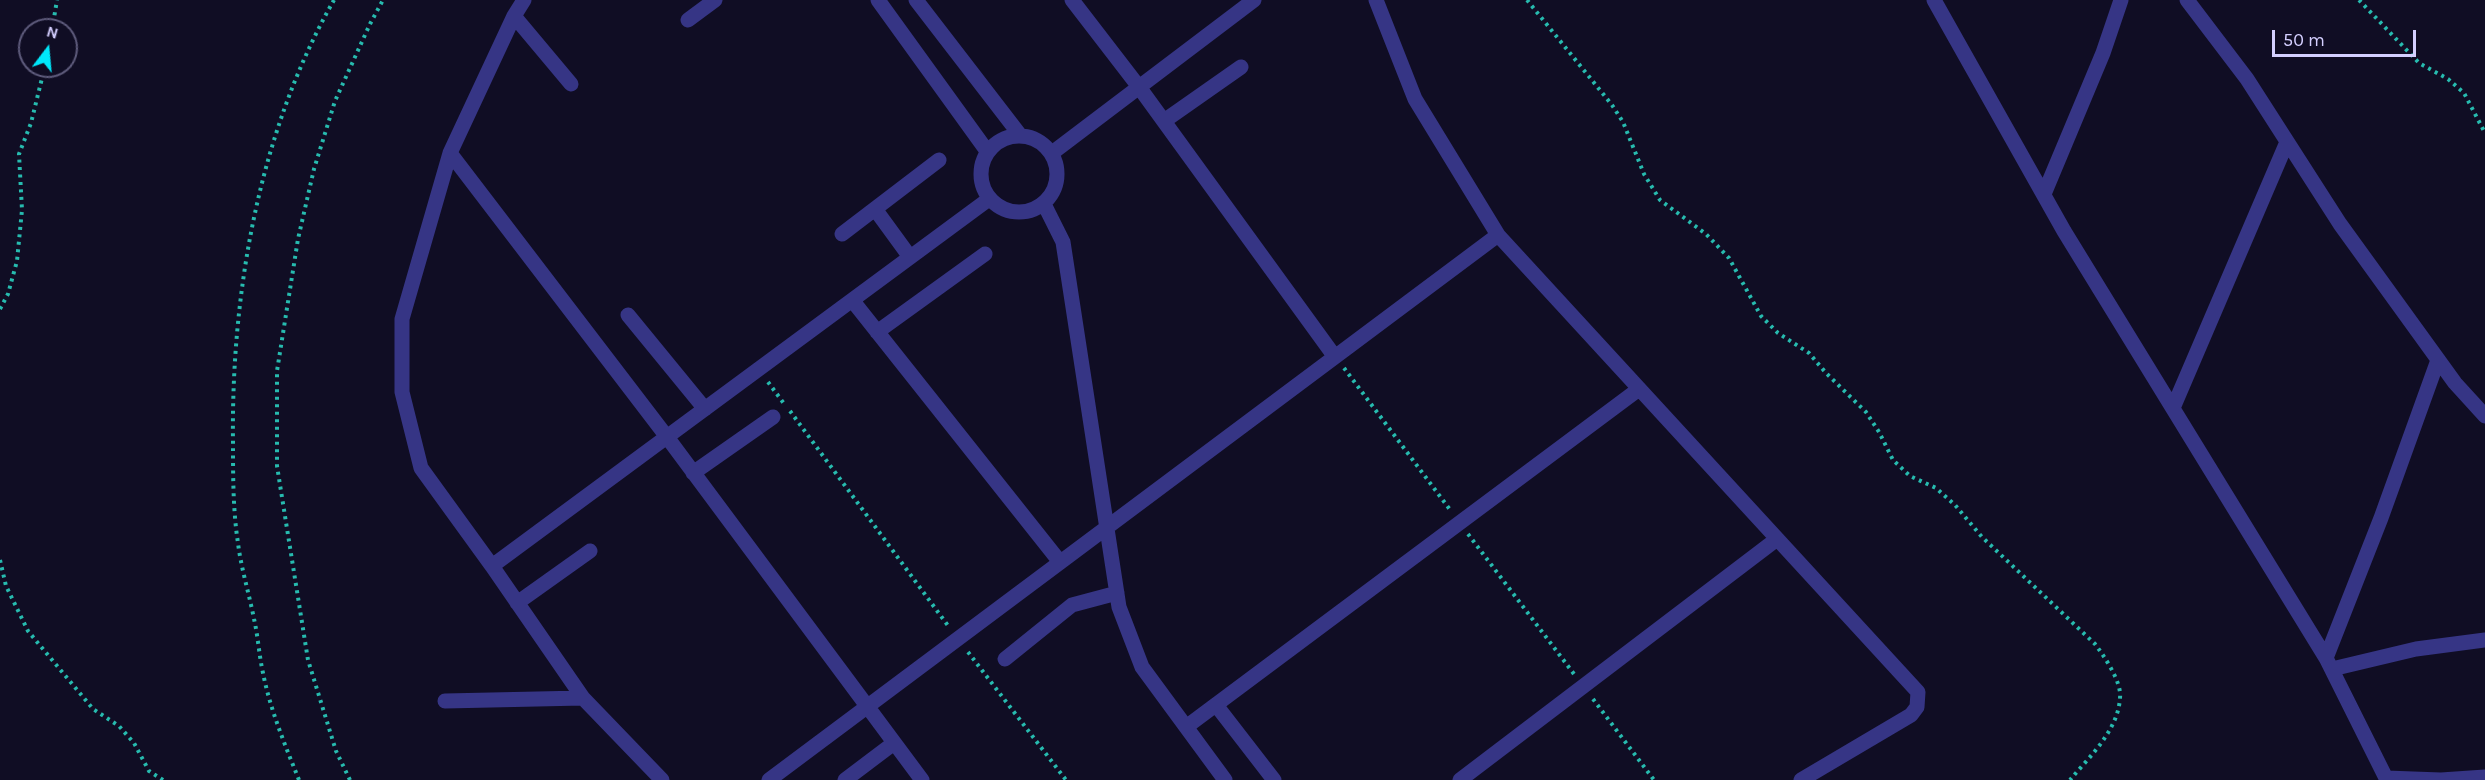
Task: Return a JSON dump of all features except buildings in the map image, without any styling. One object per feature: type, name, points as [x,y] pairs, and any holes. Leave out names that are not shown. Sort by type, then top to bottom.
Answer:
[{"type":"street","points":[[524,0],[514,16],[450,153],[402,319],[402,392],[421,468],[583,698],[662,780]]},
{"type":"street","points":[[688,20],[715,0]]},
{"type":"street","points":[[878,0],[987,151]]},
{"type":"street","points":[[916,0],[1020,135]]},
{"type":"street","points":[[1072,0],[1139,87],[1335,357]]},
{"type":"street","points":[[1052,153],[1254,0]]},
{"type":"street","points":[[1377,0],[1415,99],[1497,235],[1918,692],[1917,706],[1911,715],[1801,780]]},
{"type":"street","points":[[1934,0],[2044,194],[2329,664],[2387,779],[2441,780],[2485,777]]},
{"type":"street","points":[[2044,194],[2103,53],[2121,0]]},
{"type":"street","points":[[2187,0],[2247,79],[2340,224],[2455,383],[2485,416]]},
{"type":"street","points":[[514,16],[571,84]]},
{"type":"street","points":[[1164,122],[1241,67]]},
{"type":"street","points":[[1020,135],[1038,140],[1052,153],[1058,171],[1055,189],[1044,204],[1027,213],[1008,212],[992,202],[982,187],[980,168],[987,151],[1002,139],[1020,135]]},
{"type":"street","points":[[2173,408],[2287,142]]},
{"type":"street","points":[[450,153],[667,437],[922,780]]},
{"type":"street","points":[[842,234],[939,160]]},
{"type":"street","points":[[492,566],[989,198]]},
{"type":"street","points":[[1044,204],[1063,242],[1119,607],[1142,667],[1225,780]]},
{"type":"street","points":[[875,209],[910,257]]},
{"type":"street","points":[[769,780],[1497,235]]},
{"type":"street","points":[[877,332],[985,254]]},
{"type":"street","points":[[852,300],[1059,562]]},
{"type":"street","points":[[628,315],[705,409]]},
{"type":"street","points":[[2329,664],[2438,360]]},
{"type":"street","points":[[1186,728],[1639,389]]},
{"type":"street","points":[[693,473],[773,417]]},
{"type":"street","points":[[1460,780],[1778,539]]},
{"type":"street","points":[[517,603],[590,551]]},
{"type":"street","points":[[1005,659],[1072,605],[1117,593]]},
{"type":"street","points":[[2329,664],[2485,640]]},
{"type":"street","points":[[445,701],[583,698]]},
{"type":"street","points":[[1216,705],[1274,780]]},
{"type":"street","points":[[844,780],[894,743]]},
{"type":"path","points":[[54,18],[57,0]]},
{"type":"path","points":[[299,780],[281,736],[263,675],[255,621],[238,543],[233,470],[232,381],[240,297],[251,235],[270,156],[297,78],[334,0]]},
{"type":"path","points":[[350,780],[336,751],[307,649],[277,466],[277,371],[296,250],[314,169],[335,101],[383,0]]},
{"type":"path","points":[[1527,0],[1612,105],[1623,122],[1644,174],[1660,200],[1706,234],[1729,258],[1761,316],[1778,333],[1809,353],[1826,374],[1866,412],[1893,460],[1910,476],[1936,488],[1955,505],[1982,537],[2095,644],[2106,658],[2121,697],[2114,719],[2101,744],[2070,780]]},
{"type":"path","points":[[2359,0],[2419,63],[2448,79],[2464,93],[2485,133]]},
{"type":"path","points":[[0,309],[8,294],[17,261],[22,210],[19,154],[31,123],[42,78]]},
{"type":"path","points":[[1335,357],[1654,780]]},
{"type":"path","points":[[759,369],[958,639],[1066,780]]},
{"type":"path","points":[[0,560],[6,586],[28,631],[93,709],[119,726],[134,743],[149,771],[163,780]]}]
